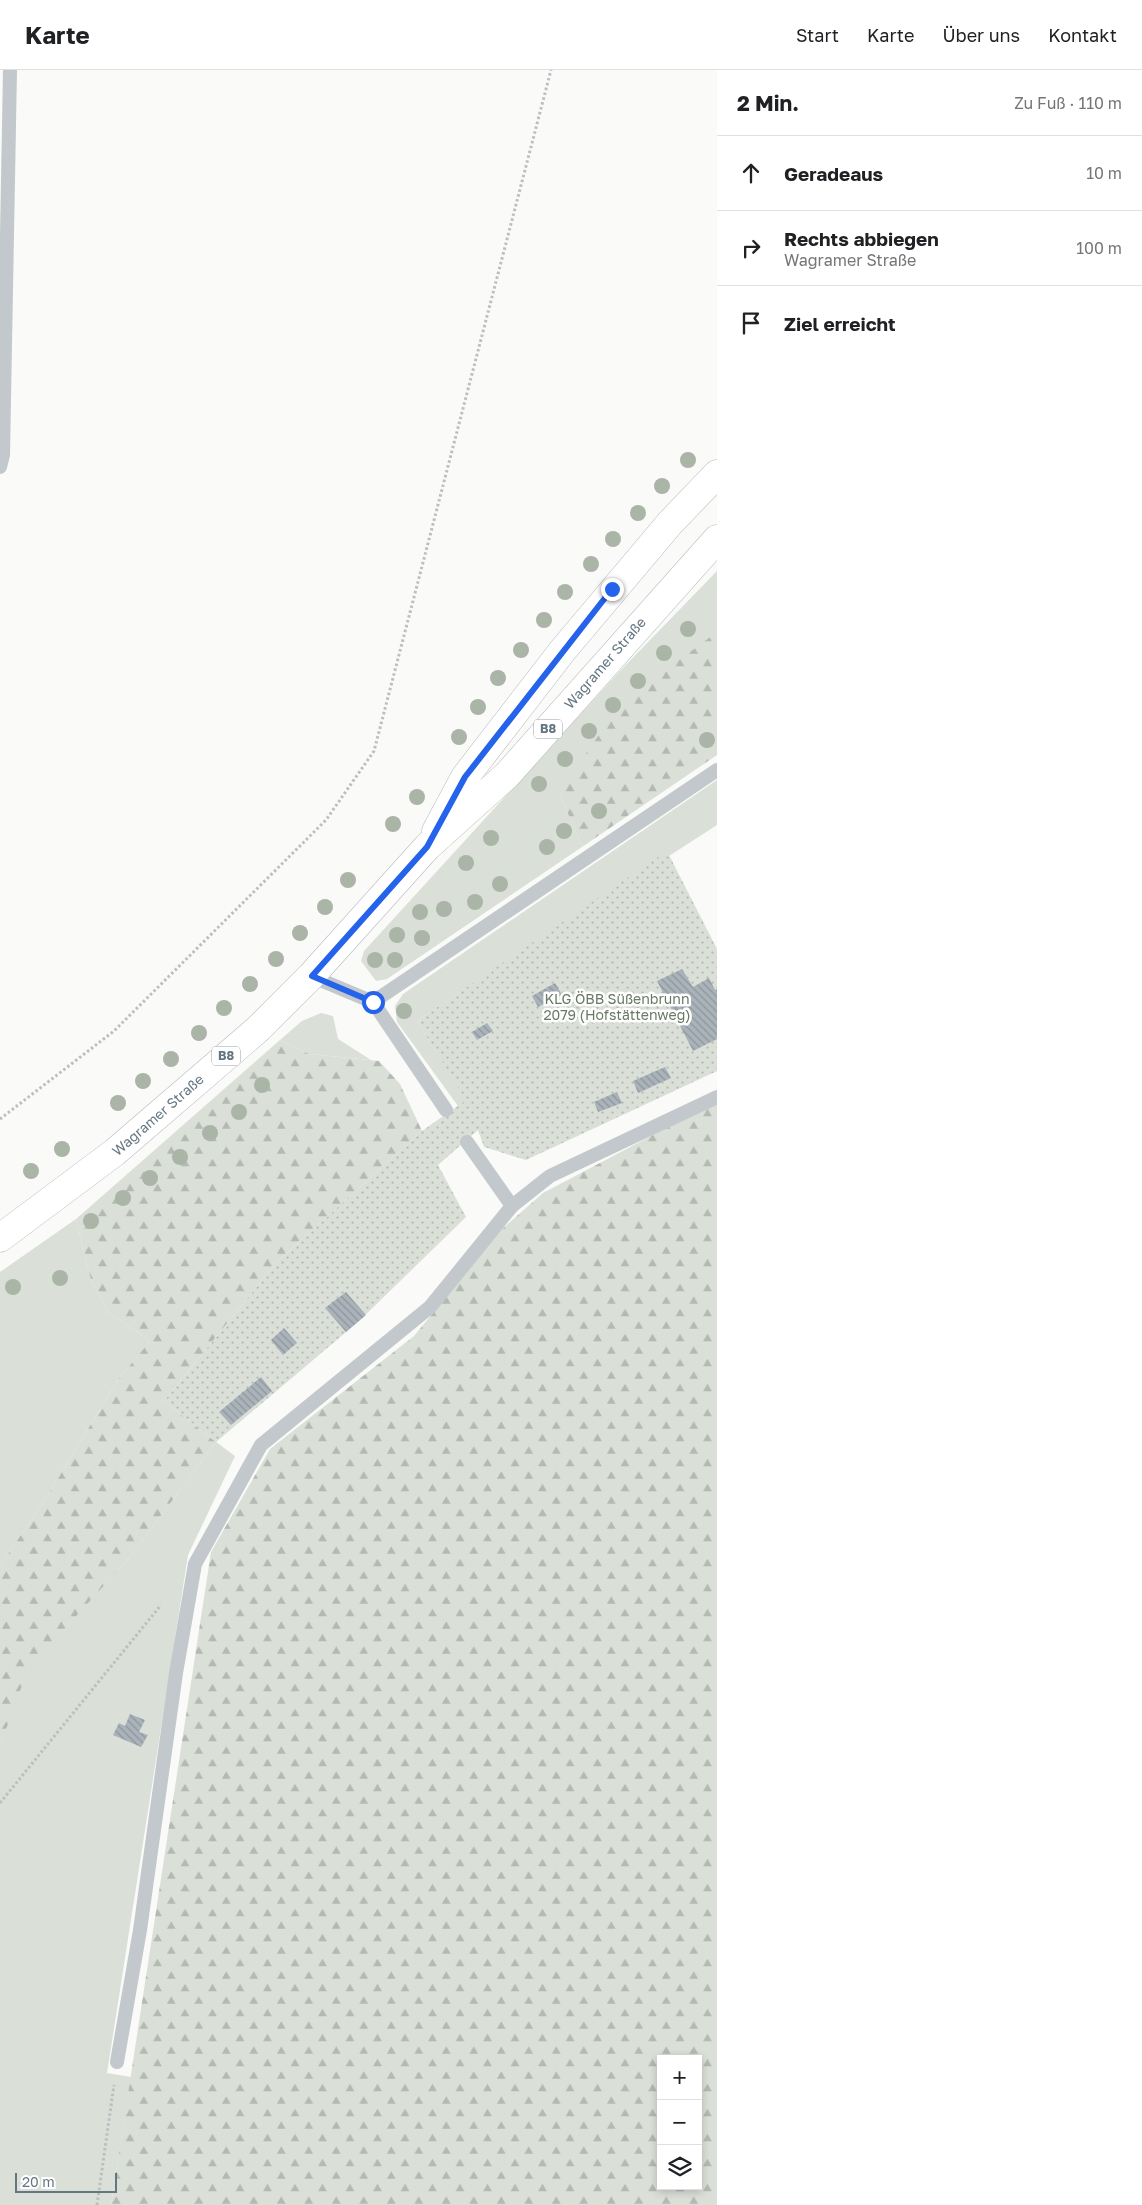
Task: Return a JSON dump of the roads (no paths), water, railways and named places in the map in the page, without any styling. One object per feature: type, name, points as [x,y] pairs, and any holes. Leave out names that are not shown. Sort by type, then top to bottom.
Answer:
[{"type":"main road","name":"Wagramer Straße","points":[[427,847],[465,777],[563,650],[670,523],[717,474]]},
{"type":"main road","name":"Wagramer Straße","points":[[0,1238],[115,1152],[258,1029],[312,976],[427,847],[507,775],[717,539]]},
{"type":"lane","points":[[0,466],[3,455],[10,70]]},
{"type":"lane","points":[[373,1002],[717,770]]},
{"type":"lane","points":[[312,976],[373,1002],[446,1110]]},
{"type":"lane","points":[[117,2062],[140,1930],[176,1674],[194,1564],[261,1445],[430,1307],[512,1206],[550,1176],[717,1098]]},
{"type":"lane","points":[[467,1142],[512,1206]]},
{"type":"park label","name":"KLG ÖBB Süßenbrunn 2079 (Hofstättenweg)","points":[[617,1008]]}]
